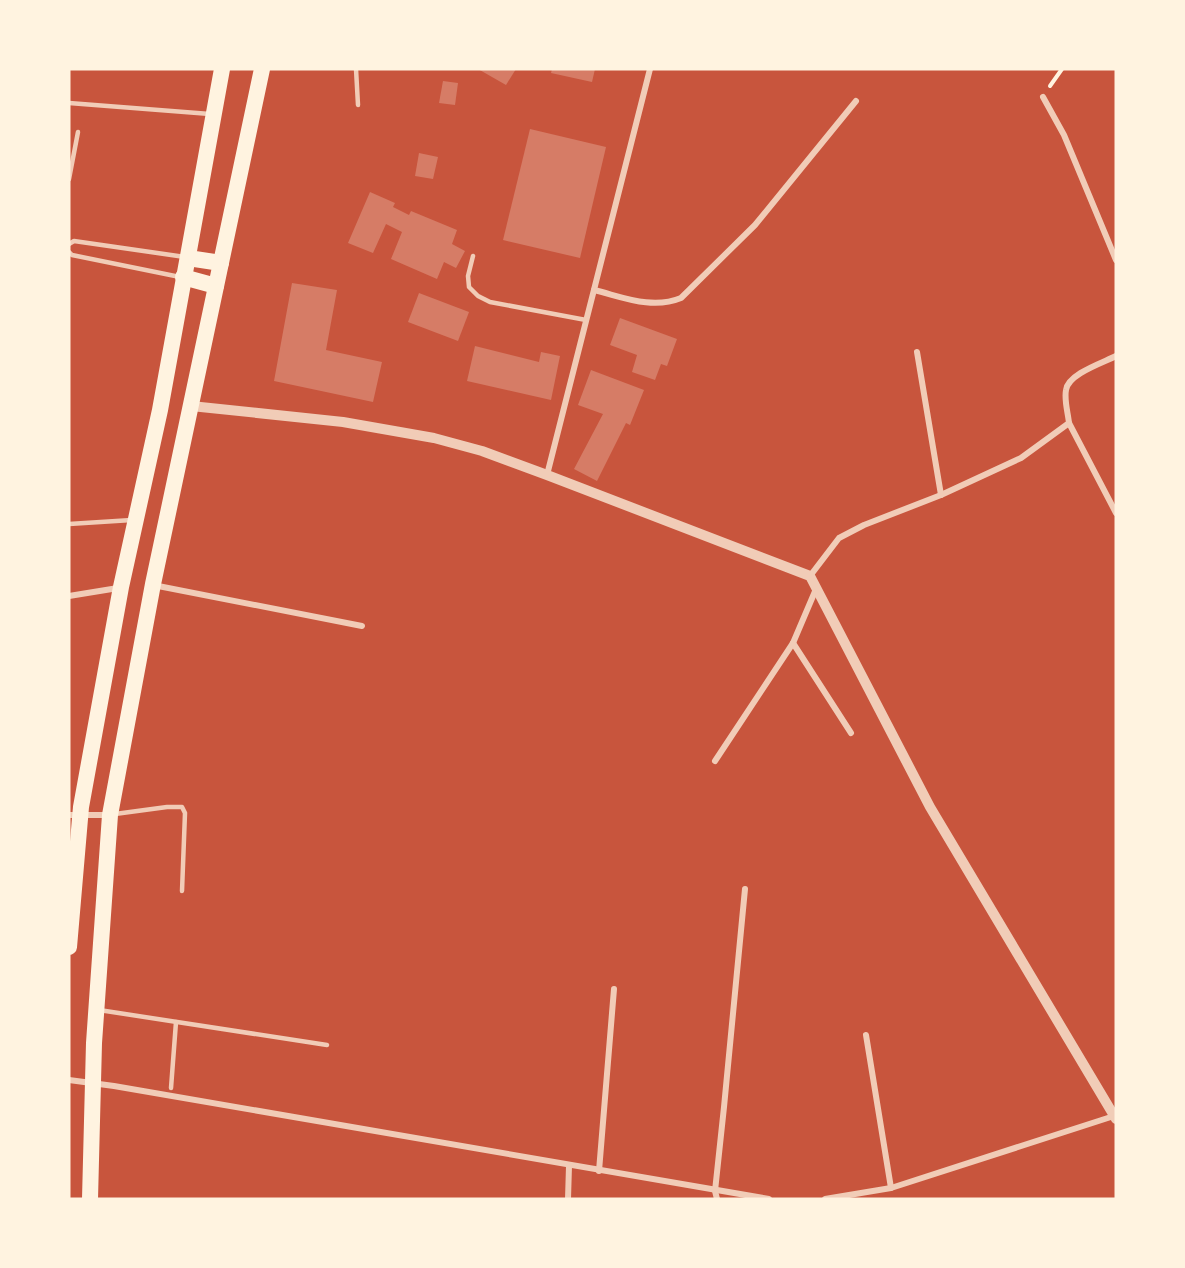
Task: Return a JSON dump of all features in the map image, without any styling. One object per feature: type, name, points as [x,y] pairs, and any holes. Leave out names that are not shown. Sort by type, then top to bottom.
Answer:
[{"type":"highway","points":[[69,947],[75,815],[121,587],[160,410],[222,69]]},
{"type":"highway","points":[[90,1199],[96,1010],[110,815],[153,584],[262,69]]},
{"type":"highway","points":[[188,258],[221,263]]},
{"type":"highway","points":[[183,278],[216,286]]},
{"type":"street","points":[[547,475],[650,69]]},
{"type":"street","points":[[1044,97],[1064,135],[1116,260]]},
{"type":"street","points":[[594,290],[651,304],[669,303],[681,298],[755,225],[856,101]]},
{"type":"street","points":[[917,352],[941,495]]},
{"type":"street","points":[[1116,356],[1071,378],[1065,393],[1069,423],[1116,513]]},
{"type":"street","points":[[191,406],[343,422],[434,438],[482,451],[810,576],[930,807],[1115,1118],[891,1188],[825,1199]]},
{"type":"street","points":[[810,576],[839,538],[864,525],[941,495],[1021,458],[1069,423]]},
{"type":"street","points":[[153,584],[362,626]]},
{"type":"street","points":[[69,596],[121,587]]},
{"type":"street","points":[[714,761],[793,643],[817,588]]},
{"type":"street","points":[[793,643],[851,733]]},
{"type":"street","points":[[75,815],[110,815]]},
{"type":"street","points":[[717,1199],[714,1191],[745,889]]},
{"type":"street","points":[[599,1171],[614,989]]},
{"type":"street","points":[[866,1035],[891,1188]]},
{"type":"street","points":[[69,1080],[93,1082],[768,1199]]},
{"type":"street","points":[[568,1199],[569,1166]]},
{"type":"lane","points":[[356,69],[358,105]]},
{"type":"lane","points":[[69,103],[214,115]]},
{"type":"lane","points":[[69,179],[78,132]]},
{"type":"lane","points":[[69,141],[76,143]]},
{"type":"lane","points":[[69,244],[74,241],[188,258]]},
{"type":"lane","points":[[69,252],[72,255],[183,278]]},
{"type":"lane","points":[[473,256],[468,276],[469,287],[478,296],[490,302],[586,320]]},
{"type":"lane","points":[[69,524],[136,519]]},
{"type":"lane","points":[[110,815],[182,807],[185,813],[182,891]]},
{"type":"lane","points":[[96,1010],[327,1045]]},
{"type":"lane","points":[[171,1088],[176,1022]]},
{"type":"path","points":[[1044,97],[1062,69]]},
{"type":"building","points":[[478,69],[516,69],[506,85]]},
{"type":"building","points":[[552,69],[595,69],[592,82],[551,73]]},
{"type":"building","points":[[443,81],[458,83],[455,105],[439,103]]},
{"type":"building","points":[[530,129],[606,147],[580,258],[503,240]]},
{"type":"building","points":[[419,153],[438,157],[433,179],[415,176]]},
{"type":"building","points":[[370,192],[395,203],[393,207],[409,215],[411,211],[457,230],[452,244],[465,251],[456,268],[444,262],[437,279],[391,259],[402,232],[386,224],[373,253],[348,243]]},
{"type":"building","points":[[292,283],[337,290],[326,350],[382,362],[373,402],[274,381]]},
{"type":"building","points":[[419,293],[469,312],[458,341],[408,322]]},
{"type":"building","points":[[620,318],[677,339],[667,366],[661,364],[655,380],[632,372],[637,355],[610,345]]},
{"type":"building","points":[[475,346],[539,362],[541,352],[560,356],[551,400],[467,381]]},
{"type":"building","points":[[591,370],[644,390],[630,425],[626,423],[597,481],[574,469],[603,414],[578,405]]}]
